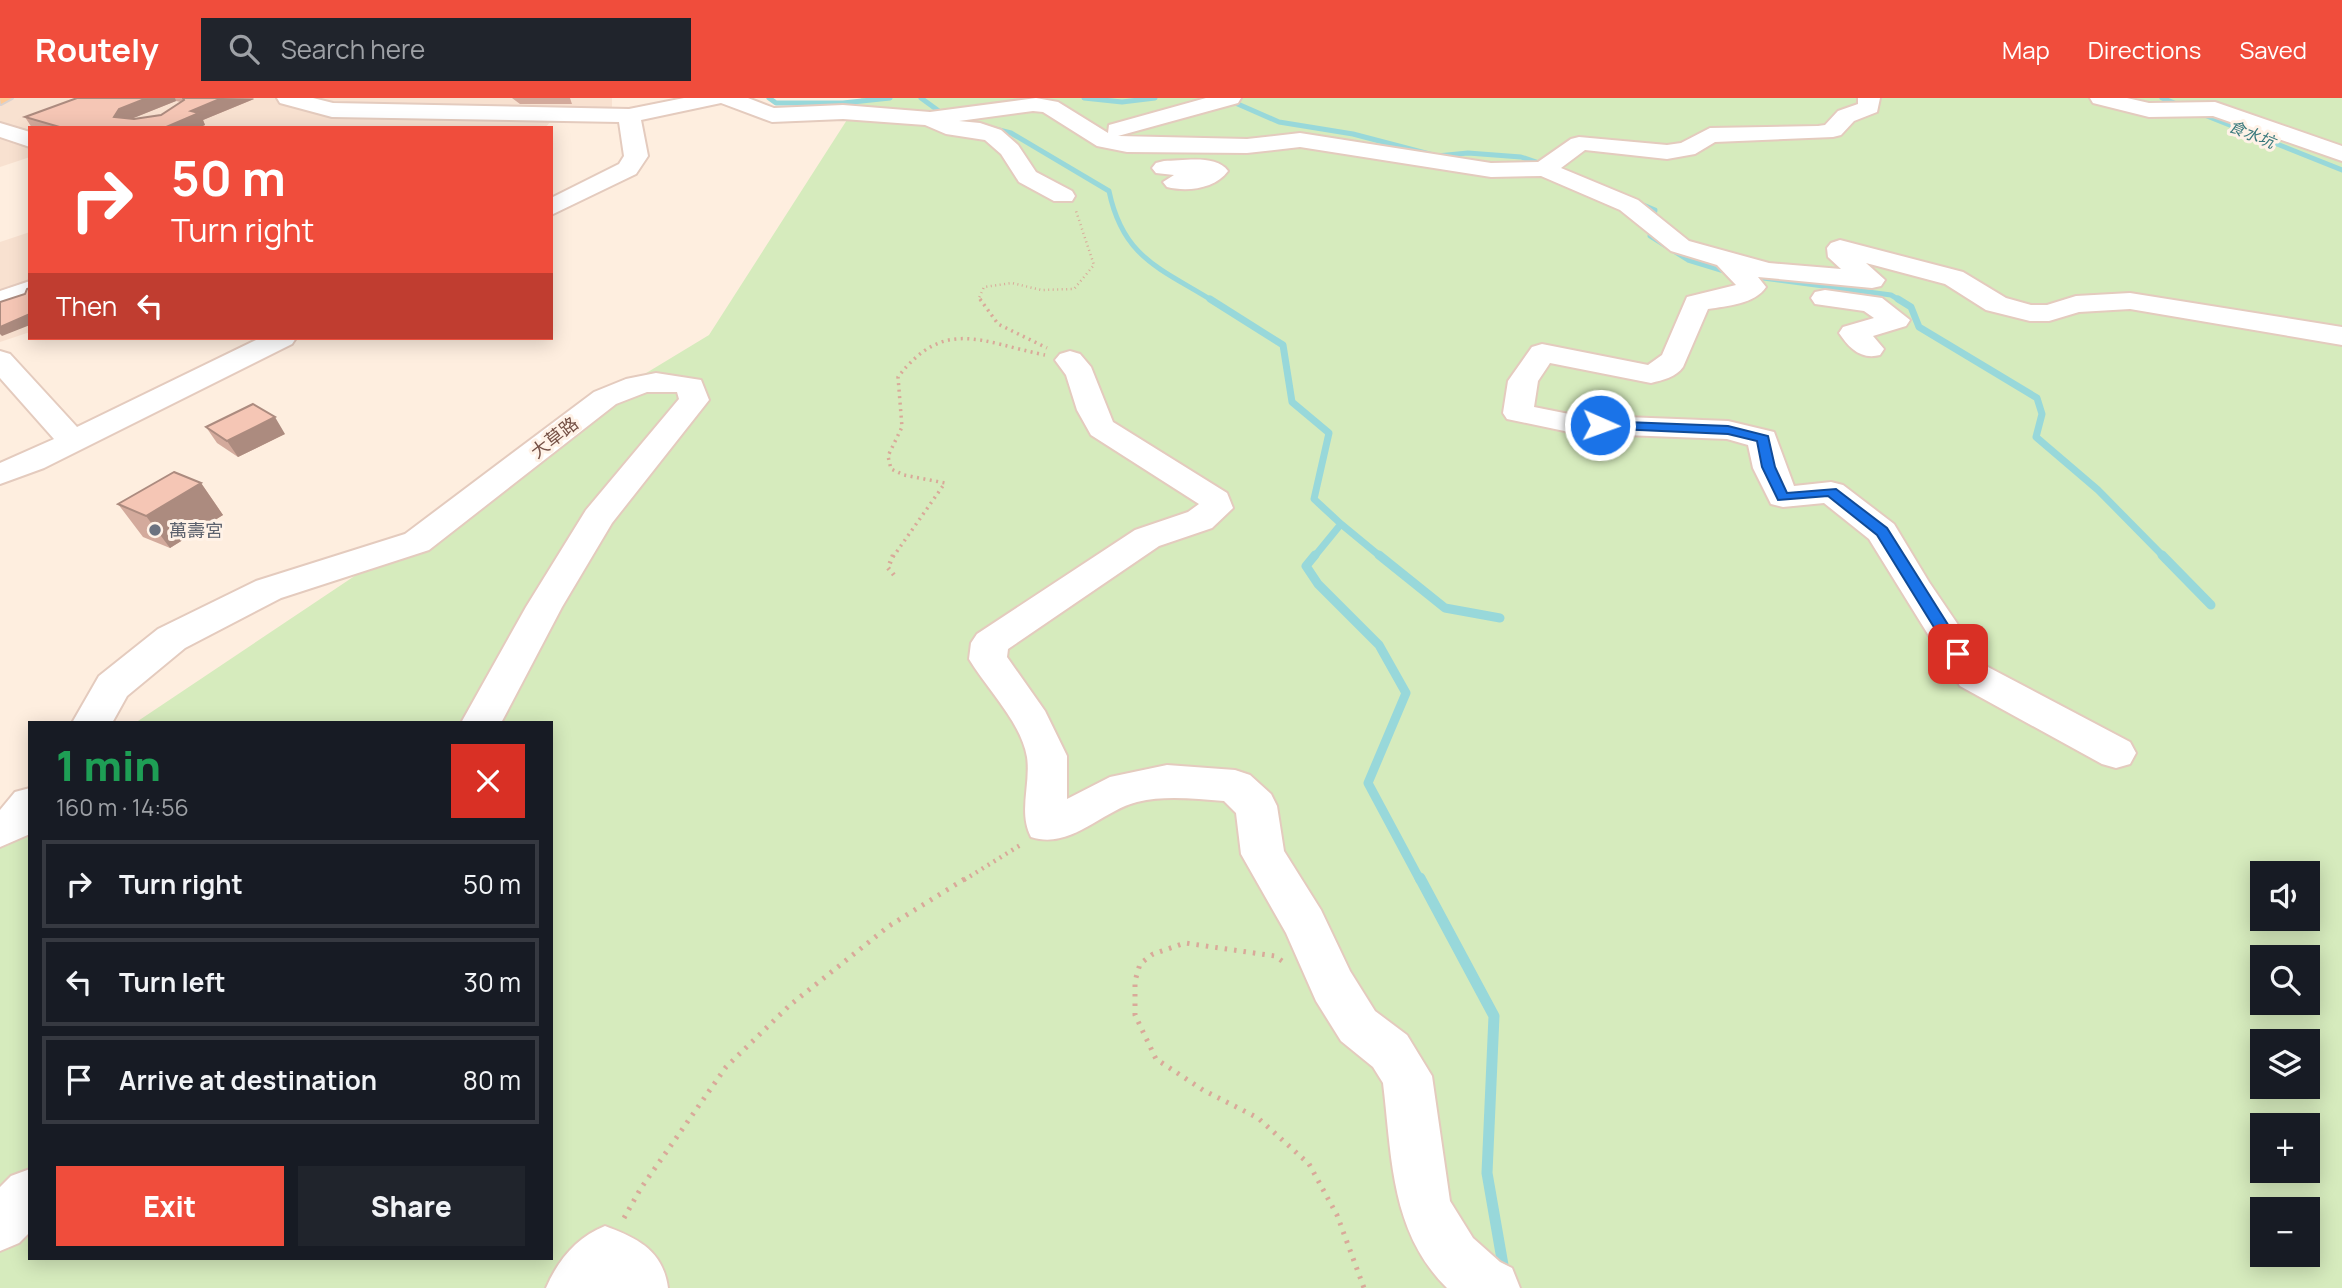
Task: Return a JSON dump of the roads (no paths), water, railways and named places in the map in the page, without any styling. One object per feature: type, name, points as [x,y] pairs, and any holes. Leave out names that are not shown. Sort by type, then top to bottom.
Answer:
[{"type":"street","points":[[288,98],[332,110],[629,116],[715,98]]},
{"type":"street","points":[[560,114],[576,106],[580,102],[576,98]]},
{"type":"street","points":[[728,98],[772,115],[843,112],[938,118],[1032,104],[1050,107],[1094,135],[1127,145],[1247,146],[1280,140],[1300,140],[1491,170],[1549,165],[1579,144],[1594,143],[1644,152],[1667,152],[1687,149],[1710,135],[1818,133],[1833,130],[1846,116],[1869,107],[1868,98]]},
{"type":"street","points":[[2101,98],[2149,110],[2182,112],[2209,106],[2271,111],[2342,154]]},
{"type":"street","points":[[1094,135],[1226,99]]},
{"type":"street","points":[[304,123],[332,110]]},
{"type":"street","points":[[553,207],[628,169],[636,156],[629,116]]},
{"type":"street","points":[[938,118],[946,127],[993,135],[1010,150],[1027,177],[1063,196]]},
{"type":"street","points":[[0,130],[28,139]]},
{"type":"street","points":[[1175,182],[1199,180],[1212,176],[1216,171],[1212,168],[1171,170],[1160,167],[1158,163],[1176,152],[1209,144]]},
{"type":"street","points":[[1549,165],[1629,205],[1680,246],[1741,275],[1872,304],[1896,320],[1853,333],[1870,349]]},
{"type":"street","points":[[1741,275],[1767,271],[1872,280],[1841,257],[1840,248],[1954,278],[1996,304],[2030,313],[2049,313],[2076,304],[2130,301],[2342,337]]},
{"type":"street","points":[[1741,275],[1734,296],[1697,303],[1668,368],[1651,374],[1542,353],[1523,381],[1518,412],[1574,424],[1728,430],[1763,439],[1769,467],[1783,497],[1831,492],[1882,532],[1915,589],[1973,676],[2116,753]]},
{"type":"street","points":[[0,301],[28,290]]},
{"type":"street","points":[[0,474],[33,461],[71,439],[278,340]]},
{"type":"street","points":[[0,360],[71,439]]},
{"type":"street","points":[[1070,360],[1079,369],[1090,413],[1102,428],[1215,500],[1216,508],[1200,520],[1147,538],[990,643],[988,659],[1031,721],[1047,756],[1046,824],[1073,816],[1125,788],[1167,781],[1235,786],[1256,806],[1263,854],[1305,924],[1333,986],[1358,1026],[1390,1051],[1407,1076],[1425,1209],[1454,1257],[1486,1285]]},
{"type":"street","name":"大草路","points":[[93,721],[112,687],[145,657],[237,601],[292,581],[386,555],[417,542],[605,398],[665,380],[690,386],[694,400],[598,517],[544,607],[482,721]]},
{"type":"street","points":[[0,830],[15,822],[28,806]]},
{"type":"street","points":[[0,1224],[28,1197]]},
{"type":"waterway","name":"食水坑","points":[[769,98],[776,103],[843,103],[890,98]]},
{"type":"waterway","points":[[921,98],[947,117]]},
{"type":"waterway","name":"食水坑","points":[[1084,98],[1122,102],[1155,98]]},
{"type":"waterway","points":[[1224,98],[1279,122],[1353,134],[1437,156],[1468,153],[1521,157],[1545,165]]},
{"type":"waterway","name":"食水坑","points":[[2162,98],[2184,107]]},
{"type":"waterway","name":"食水坑","points":[[2197,112],[2342,170]]},
{"type":"waterway","points":[[991,128],[1011,133],[1109,191],[1115,214],[1134,247],[1160,269],[1213,301]]},
{"type":"waterway","points":[[1636,202],[1655,210],[1650,236],[1688,260],[1734,274]]},
{"type":"waterway","points":[[1748,276],[1891,295],[1901,301]]},
{"type":"waterway","points":[[1210,299],[1283,345],[1292,402],[1329,433],[1314,499],[1341,524]]},
{"type":"waterway","points":[[1898,299],[1911,307],[1919,327],[2037,398],[2042,414],[2036,437],[2098,490],[2164,557]]},
{"type":"waterway","points":[[1314,557],[1341,524]]},
{"type":"waterway","points":[[1341,524],[1381,557]]},
{"type":"waterway","points":[[1315,555],[1306,566],[1318,584],[1379,645],[1406,693],[1368,783],[1420,880]]},
{"type":"waterway","points":[[1379,555],[1445,608],[1500,618]]},
{"type":"waterway","points":[[2162,555],[2211,605]]},
{"type":"waterway","points":[[1420,878],[1494,1016],[1487,1173],[1507,1288]]},
{"type":"place","name":"萬壽宮","points":[[155,530]]}]
